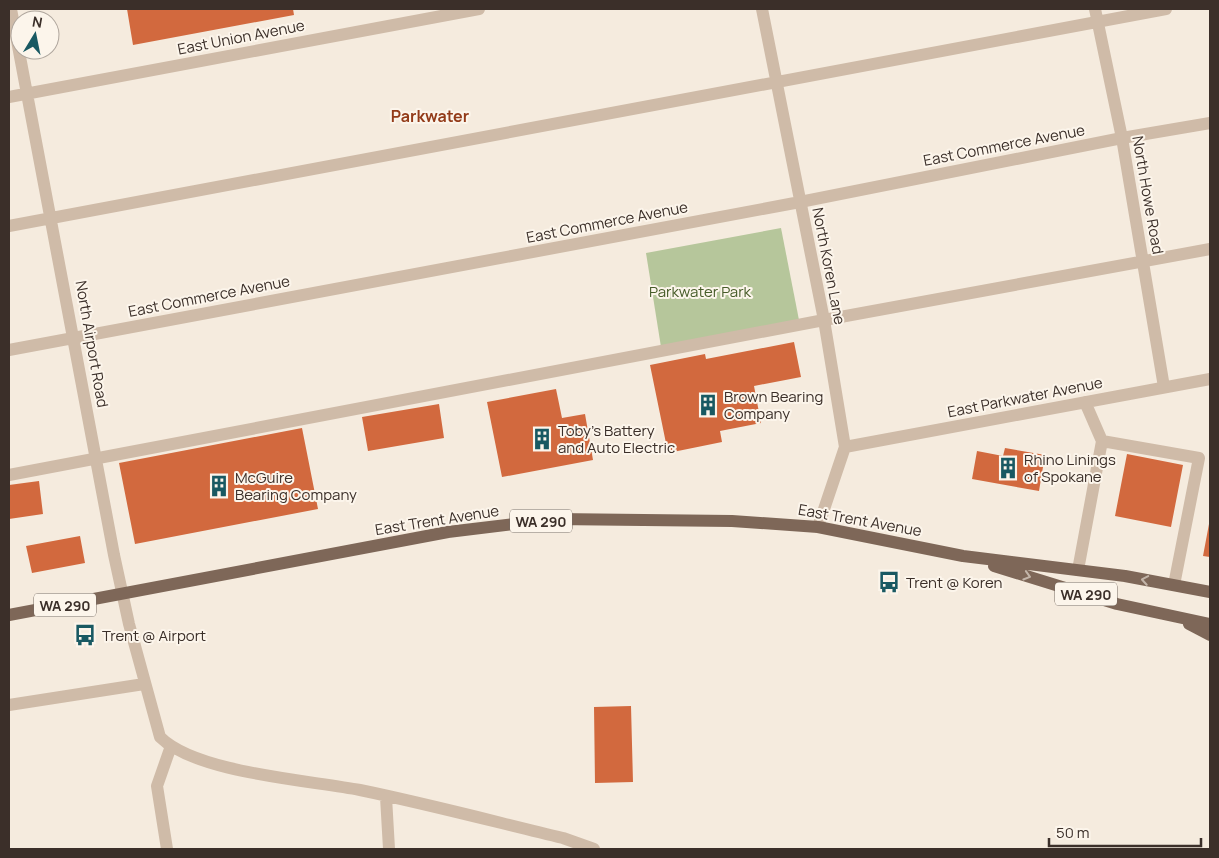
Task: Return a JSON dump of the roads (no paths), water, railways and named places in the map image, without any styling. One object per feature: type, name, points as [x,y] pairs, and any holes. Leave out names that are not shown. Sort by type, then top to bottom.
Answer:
[{"type":"main road","name":"East Trent Avenue","points":[[9,615],[448,532],[555,519],[732,521],[818,526],[963,556],[1078,570],[1210,592]]},
{"type":"main road","name":"East Trent Avenue","points":[[963,556],[1117,604],[1210,624]]},
{"type":"main road","points":[[1171,616],[1210,635]]},
{"type":"street","name":"North Airport Road","points":[[11,9],[122,595],[157,732],[171,746]]},
{"type":"street","name":"East Union Avenue","points":[[9,97],[479,9]]},
{"type":"street","name":"North Koren Lane","points":[[762,9],[824,320],[845,447],[818,526]]},
{"type":"street","points":[[9,226],[776,80],[1097,15],[1166,9]]},
{"type":"street","name":"North Howe Road","points":[[1097,15],[1122,138],[1164,387]]},
{"type":"street","name":"East Commerce Avenue","points":[[9,350],[800,202],[1122,138],[1210,123]]},
{"type":"street","points":[[9,475],[824,320],[1210,249]]},
{"type":"street","name":"East Parkwater Avenue","points":[[845,447],[1210,379]]},
{"type":"street","points":[[1078,570],[1102,441],[1085,402]]},
{"type":"street","points":[[1102,441],[1199,458],[1174,585]]},
{"type":"street","points":[[9,705],[144,684]]},
{"type":"street","points":[[167,849],[157,786],[171,746],[190,756],[231,768],[386,797],[563,838],[581,847],[594,849]]},
{"type":"street","points":[[386,797],[389,849]]},
{"type":"place","name":"Brown Bearing Company","points":[[708,405]]},
{"type":"place","name":"Toby's Battery and Auto Electric","points":[[542,439]]},
{"type":"place","name":"Rhino Linings of Spokane","points":[[1008,468]]},
{"type":"place","name":"McGuire Bearing Company","points":[[219,486]]},
{"type":"place","name":"Trent @ Koren","points":[[889,582]]},
{"type":"place","name":"Trent @ Airport","points":[[85,635]]},
{"type":"district","name":"Parkwater","points":[[430,116]]},
{"type":"park label","name":"Parkwater Park","points":[[700,291]]}]
